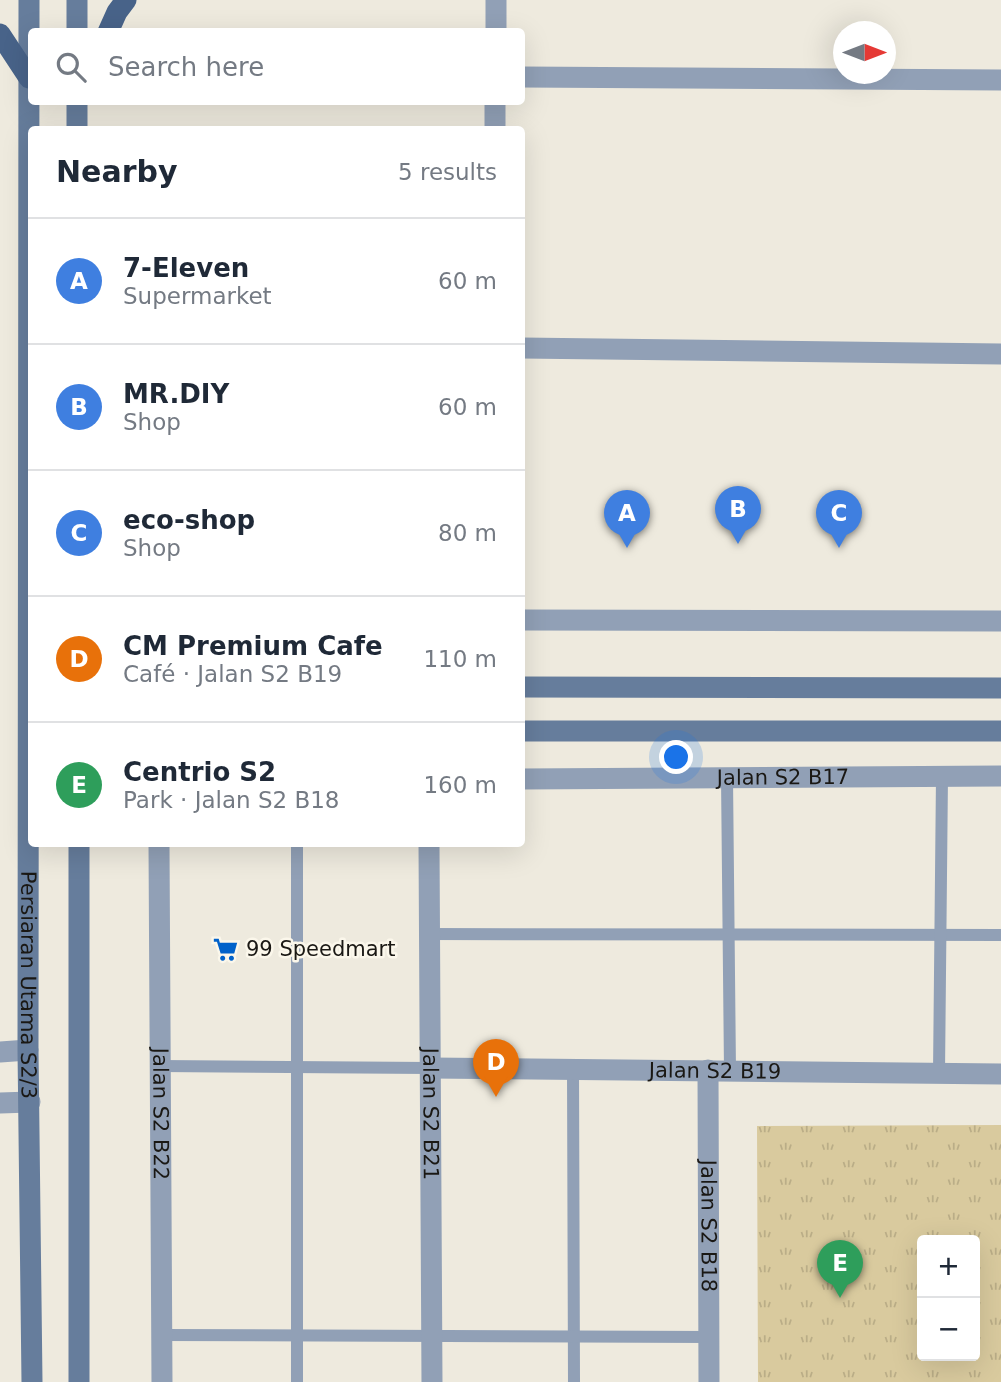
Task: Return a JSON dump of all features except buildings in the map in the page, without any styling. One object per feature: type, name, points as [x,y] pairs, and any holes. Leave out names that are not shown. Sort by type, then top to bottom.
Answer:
[{"type":"main road","name":"Persiaran Utama S2/3","points":[[29,0],[29,28]]},
{"type":"main road","points":[[77,0],[77,28]]},
{"type":"main road","points":[[110,28],[126,0]]},
{"type":"main road","points":[[0,34],[28,76]]},
{"type":"main road","name":"Persiaran Utama S2/3","points":[[29,105],[29,126]]},
{"type":"main road","points":[[77,105],[78,126]]},
{"type":"main road","points":[[525,687],[1001,688]]},
{"type":"main road","points":[[525,731],[1001,731]]},
{"type":"main road","name":"Persiaran Utama S2/3","points":[[30,847],[32,1382]]},
{"type":"main road","points":[[79,847],[79,1382]]},
{"type":"street","points":[[496,0],[496,28]]},
{"type":"street","points":[[525,77],[1001,80]]},
{"type":"street","points":[[495,105],[495,126]]},
{"type":"street","points":[[525,348],[1001,354]]},
{"type":"street","points":[[525,620],[1001,621]]},
{"type":"street","name":"Jalan S2 B17","points":[[525,779],[1001,776]]},
{"type":"street","name":"Jalan S2 B22","points":[[159,847],[162,1382]]},
{"type":"street","name":"Jalan S2 B21","points":[[429,847],[432,1382]]},
{"type":"street","points":[[0,1052],[29,1050]]},
{"type":"street","name":"Jalan S2 B19","points":[[430,1068],[1001,1074]]},
{"type":"street","name":"Jalan S2 B18","points":[[708,1070],[709,1382]]},
{"type":"street","points":[[0,1103],[30,1102]]},
{"type":"lane","points":[[939,1073],[942,776]]},
{"type":"lane","points":[[727,777],[730,1071]]},
{"type":"lane","points":[[297,1382],[298,847]]},
{"type":"lane","points":[[429,934],[1001,935]]},
{"type":"lane","points":[[159,1066],[430,1068]]},
{"type":"lane","points":[[573,1069],[574,1382]]},
{"type":"lane","points":[[163,1335],[709,1338]]},
{"type":"green space","points":[[1001,1125],[1001,1382],[758,1382],[757,1126]]},
{"type":"place","name":"MR.DIY","points":[[738,544]]},
{"type":"place","name":"7-Eleven","points":[[627,548]]},
{"type":"place","name":"eco-shop","points":[[839,548]]},
{"type":"place","name":"99 Speedmart","points":[[226,949]]},
{"type":"place","name":"CM Premium Cafe","points":[[496,1097]]},
{"type":"place","name":"Centrio S2","points":[[840,1298]]}]
